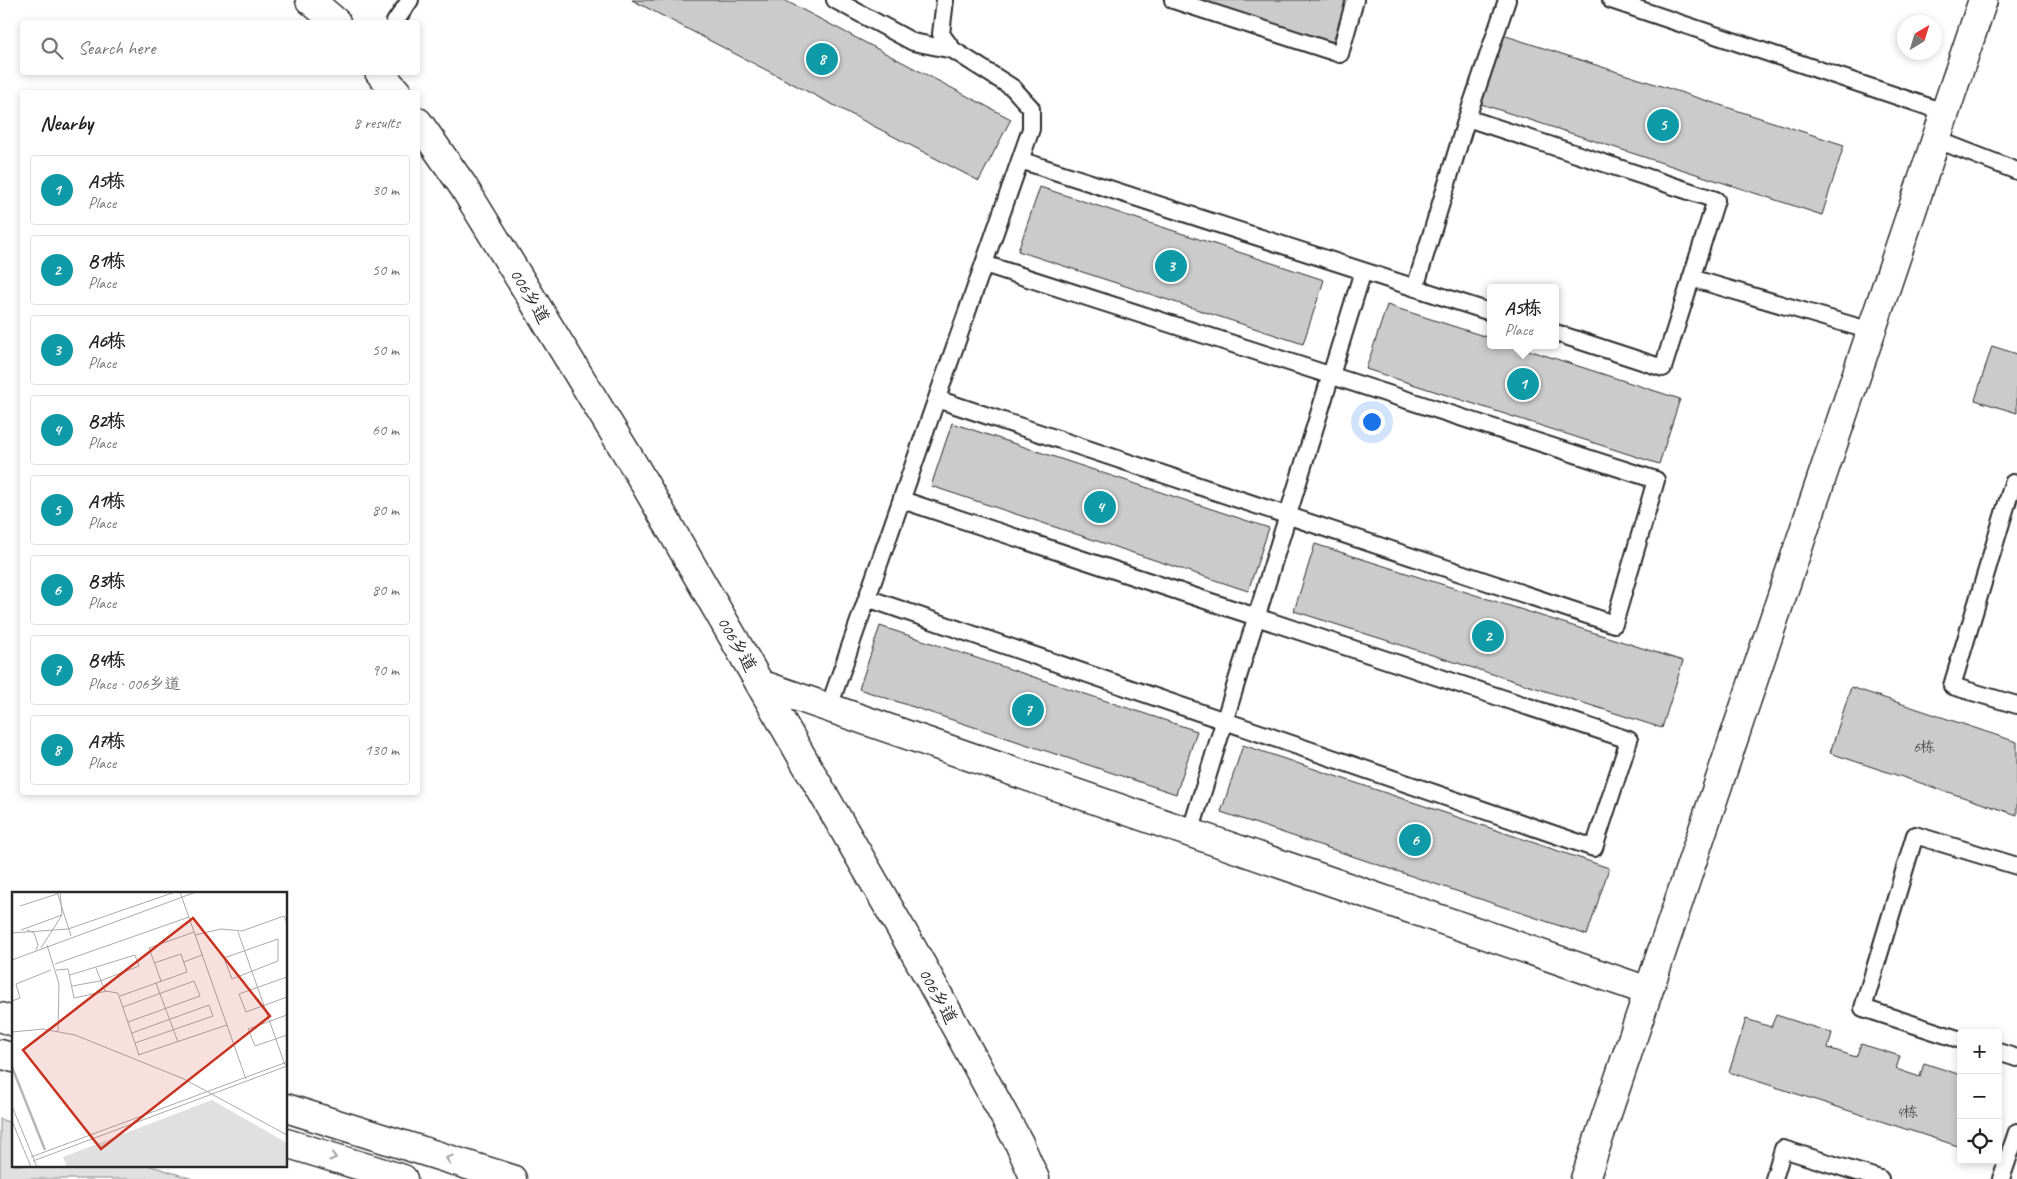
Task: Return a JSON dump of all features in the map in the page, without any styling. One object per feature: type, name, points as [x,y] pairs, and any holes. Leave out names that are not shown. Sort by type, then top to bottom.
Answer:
[{"type":"street","points":[[310,0],[334,20]]},
{"type":"street","points":[[1585,1179],[1983,0]]},
{"type":"street","points":[[383,75],[395,90]]},
{"type":"street","name":"006乡道","points":[[420,125],[463,186],[630,459],[923,968],[1019,1143],[1036,1179]]},
{"type":"street","points":[[760,684],[1648,991]]},
{"type":"street","points":[[0,1017],[12,1021]]},
{"type":"street","points":[[288,1109],[512,1179]]},
{"type":"street","points":[[288,1144],[403,1179]]},
{"type":"lane","points":[[396,20],[410,0]]},
{"type":"lane","points":[[829,708],[1032,129],[1031,108],[1013,88],[953,50],[913,42],[835,0]]},
{"type":"lane","points":[[945,0],[942,34],[953,50]]},
{"type":"lane","points":[[1172,0],[1191,3],[1340,54],[1355,0]]},
{"type":"lane","points":[[1415,288],[1467,118],[1507,0]]},
{"type":"lane","points":[[1612,0],[1944,112]]},
{"type":"lane","points":[[1467,118],[1716,200],[1663,368],[1559,334]]},
{"type":"lane","points":[[1935,139],[2017,171]]},
{"type":"lane","points":[[1020,160],[1487,311]]},
{"type":"lane","points":[[937,399],[1614,624],[1656,480],[984,264]]},
{"type":"lane","points":[[1190,833],[1363,271]]},
{"type":"lane","points":[[1691,278],[1871,331]]},
{"type":"lane","points":[[2017,484],[2012,483],[1952,686],[2017,705]]},
{"type":"lane","points":[[867,598],[1594,848],[1629,740],[902,500]]},
{"type":"lane","points":[[1957,1039],[1863,1008],[1915,835],[2017,866]]},
{"type":"lane","points":[[2002,1053],[2017,1058]]},
{"type":"lane","points":[[2001,1179],[2017,1132]]},
{"type":"lane","points":[[1774,1179],[1783,1149],[1880,1179]]},
{"type":"shaded area","points":[[0,1119],[12,1123],[12,1166],[151,1166],[193,1179],[0,1179]]},
{"type":"building","points":[[632,0],[784,0],[1011,119],[979,181]]},
{"type":"building","points":[[1205,0],[1346,0],[1333,42],[1205,3]]},
{"type":"building","points":[[1503,35],[1844,145],[1822,215],[1481,104]]},
{"type":"building","points":[[1040,187],[1324,280],[1303,344],[1018,251]]},
{"type":"building","points":[[1387,305],[1487,337],[1487,349],[1525,349],[1680,399],[1659,464],[1366,369]]},
{"type":"building","points":[[1992,346],[2017,354],[2017,413],[1975,400]]},
{"type":"building","points":[[952,423],[1269,528],[1248,591],[931,486]]},
{"type":"building","points":[[1315,544],[1683,661],[1662,728],[1294,611]]},
{"type":"building","points":[[880,626],[1197,731],[1176,794],[859,689]]},
{"type":"building","points":[[1851,687],[2017,742],[2017,815],[1830,753]]},
{"type":"building","points":[[1243,745],[1609,868],[1587,935],[1221,812]]},
{"type":"building","points":[[1776,1015],[1832,1033],[1828,1048],[1856,1057],[1861,1044],[1900,1056],[1896,1069],[1920,1077],[1924,1063],[1957,1074],[1957,1146],[1729,1072],[1746,1019],[1771,1027]]},
{"type":"place","name":"A7栋","points":[[822,59]]},
{"type":"place","name":"A1栋","points":[[1663,125]]},
{"type":"place","name":"A6栋","points":[[1171,266]]},
{"type":"place","name":"A5栋","points":[[1523,384]]},
{"type":"place","name":"B2栋","points":[[1100,507]]},
{"type":"place","name":"B1栋","points":[[1488,636]]},
{"type":"place","name":"B4栋","points":[[1028,710]]},
{"type":"place","name":"B3栋","points":[[1415,840]]}]
